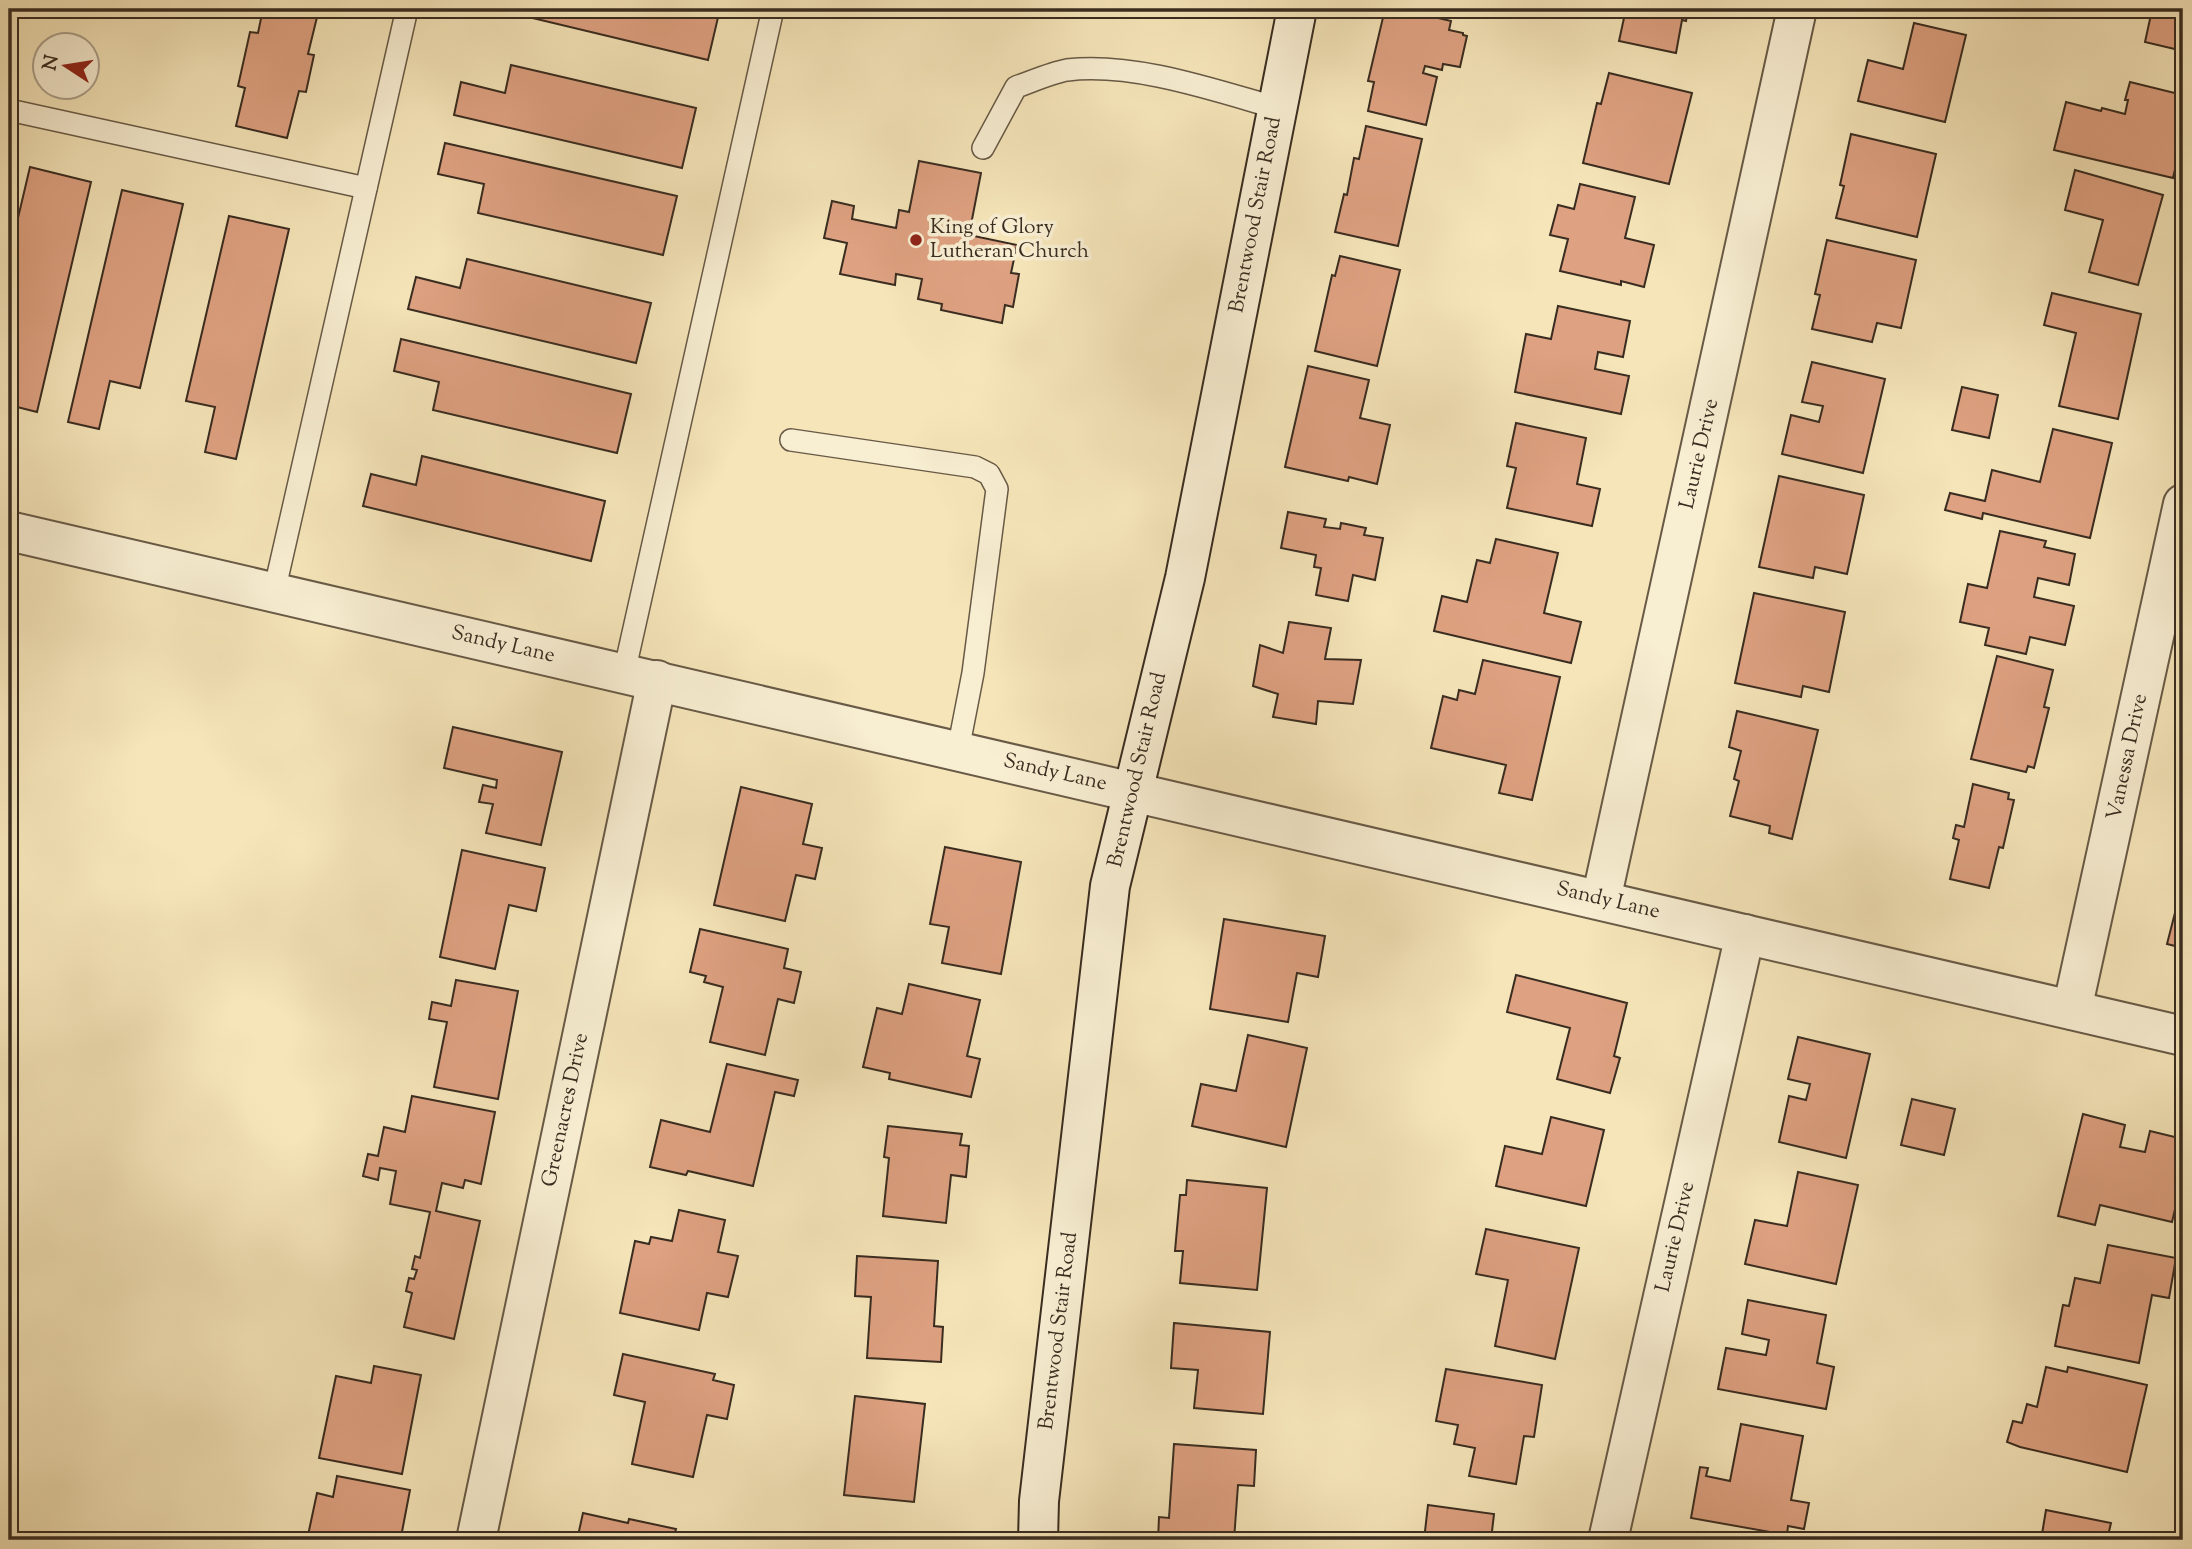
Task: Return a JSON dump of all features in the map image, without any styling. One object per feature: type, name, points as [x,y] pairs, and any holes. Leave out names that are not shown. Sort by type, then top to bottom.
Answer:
[{"type":"street","name":"Brentwood Stair Road","points":[[1038,1540],[1039,1501],[1110,886],[1185,578],[1297,9]]},
{"type":"street","name":"Laurie Drive","points":[[1601,900],[1797,9]]},
{"type":"street","name":"Vanessa Drive","points":[[2072,1010],[2183,504]]},
{"type":"street","name":"Sandy Lane","points":[[9,531],[2183,1036]]},
{"type":"street","name":"Greenacres Drive","points":[[476,1540],[640,676]]},
{"type":"street","name":"Laurie Drive","points":[[1608,1540],[1745,934]]},
{"type":"lane","points":[[274,592],[407,9]]},
{"type":"lane","points":[[640,676],[773,9]]},
{"type":"lane","points":[[984,148],[1016,86],[1066,70],[1117,70],[1192,84],[1278,108]]},
{"type":"lane","points":[[9,110],[366,188]]},
{"type":"lane","points":[[791,440],[975,467],[989,474],[997,489],[973,673],[958,750]]},
{"type":"building","points":[[9,9],[19,9],[9,49]]},
{"type":"building","points":[[263,9],[319,9],[308,54],[314,55],[306,92],[299,91],[287,138],[236,126],[245,88],[238,86],[250,32],[258,33]]},
{"type":"building","points":[[525,9],[720,9],[708,60],[524,16]]},
{"type":"building","points":[[1385,9],[1400,9],[1451,21],[1449,30],[1467,36],[1460,67],[1443,64],[1442,70],[1425,66],[1423,73],[1437,77],[1426,125],[1368,111],[1374,82],[1368,81]]},
{"type":"building","points":[[1609,9],[1688,9],[1686,21],[1682,20],[1676,53],[1619,41],[1624,18],[1608,15]]},
{"type":"building","points":[[2147,9],[2183,9],[2183,51],[2145,42],[2152,10]]},
{"type":"building","points":[[1914,23],[1966,35],[1945,122],[1858,101],[1868,60],[1903,69]]},
{"type":"building","points":[[511,65],[696,108],[682,168],[454,115],[461,82],[505,93]]},
{"type":"building","points":[[1609,73],[1692,93],[1669,184],[1583,163],[1597,103],[1601,104]]},
{"type":"building","points":[[2130,82],[2183,95],[2177,138],[2182,140],[2173,178],[2054,150],[2066,102],[2125,114],[2128,100],[2125,100]]},
{"type":"building","points":[[1366,126],[1422,139],[1398,246],[1335,232],[1344,194],[1347,195],[1354,158],[1359,159]]},
{"type":"building","points":[[1851,134],[1936,154],[1917,237],[1836,218],[1844,186],[1840,185]]},
{"type":"building","points":[[445,143],[677,196],[663,255],[478,213],[484,184],[438,174]]},
{"type":"building","name":"King of Glory Lutheran Church","points":[[919,161],[981,173],[969,235],[1017,245],[1011,273],[1019,274],[1013,307],[1005,305],[1002,323],[941,310],[942,304],[918,299],[922,279],[896,274],[895,285],[840,274],[847,243],[824,238],[832,201],[854,206],[852,219],[896,228],[899,210],[909,212]]},
{"type":"building","points":[[30,167],[91,182],[37,412],[9,405],[9,385],[15,360],[9,359],[9,256]]},
{"type":"building","points":[[2075,170],[2163,195],[2138,285],[2089,272],[2103,220],[2065,210]]},
{"type":"building","points":[[1580,184],[1635,197],[1625,238],[1654,245],[1644,287],[1621,281],[1621,285],[1560,271],[1568,239],[1550,235],[1558,205],[1574,209]]},
{"type":"building","points":[[122,190],[183,204],[140,388],[110,381],[99,429],[68,422]]},
{"type":"building","points":[[229,216],[289,229],[236,459],[205,452],[215,407],[186,401]]},
{"type":"building","points":[[1827,240],[1916,260],[1901,328],[1877,323],[1872,342],[1812,329],[1820,295],[1815,294]]},
{"type":"building","points":[[1340,256],[1400,270],[1377,366],[1315,351],[1332,275],[1335,276]]},
{"type":"building","points":[[467,259],[651,303],[636,363],[408,309],[416,277],[460,288]]},
{"type":"building","points":[[2052,293],[2141,314],[2118,419],[2059,406],[2076,333],[2044,325]]},
{"type":"building","points":[[1558,306],[1630,321],[1623,357],[1598,352],[1595,369],[1629,376],[1621,414],[1515,392],[1526,334],[1551,339]]},
{"type":"building","points":[[401,339],[631,394],[617,453],[433,410],[439,382],[394,371]]},
{"type":"building","points":[[1812,362],[1885,379],[1863,473],[1782,454],[1791,415],[1819,422],[1823,406],[1802,402]]},
{"type":"building","points":[[1308,366],[1369,380],[1360,418],[1390,425],[1377,484],[1349,477],[1348,481],[1285,467]]},
{"type":"building","points":[[1962,387],[1998,395],[1989,438],[1952,430]]},
{"type":"building","points":[[1516,423],[1586,438],[1577,484],[1600,489],[1592,526],[1507,508],[1516,468],[1507,466]]},
{"type":"building","points":[[2053,429],[2112,443],[2090,538],[1983,513],[1982,519],[1945,510],[1950,493],[1985,501],[1992,470],[2040,482]]},
{"type":"building","points":[[422,456],[605,501],[591,561],[363,506],[371,474],[416,485]]},
{"type":"building","points":[[1779,476],[1864,495],[1847,574],[1815,567],[1813,578],[1759,567]]},
{"type":"building","points":[[1288,512],[1326,519],[1324,527],[1340,529],[1341,523],[1366,528],[1364,535],[1383,538],[1375,580],[1353,575],[1348,601],[1316,595],[1321,568],[1314,567],[1316,555],[1281,548]]},
{"type":"building","points":[[2000,531],[2046,541],[2044,547],[2075,554],[2069,585],[2038,578],[2034,597],[2074,606],[2065,645],[2030,637],[2026,654],[1985,645],[1989,628],[1960,622],[1968,584],[1987,588]]},
{"type":"building","points":[[1496,539],[1558,553],[1544,613],[1581,622],[1571,663],[1434,631],[1442,596],[1467,602],[1477,560],[1490,563]]},
{"type":"building","points":[[1754,593],[1845,612],[1829,692],[1803,686],[1801,697],[1735,683]]},
{"type":"building","points":[[1289,622],[1331,628],[1325,659],[1361,660],[1353,704],[1318,701],[1316,724],[1273,717],[1278,694],[1253,686],[1260,645],[1283,653]]},
{"type":"building","points":[[1997,656],[2053,670],[2044,707],[2049,708],[2034,768],[2028,766],[2026,772],[1971,759]]},
{"type":"building","points":[[1483,660],[1560,677],[1532,800],[1499,793],[1506,765],[1431,748],[1443,696],[1457,700],[1459,690],[1475,694]]},
{"type":"building","points":[[1737,711],[1818,730],[1792,839],[1769,833],[1770,826],[1730,816],[1739,781],[1734,779],[1741,751],[1729,747]]},
{"type":"building","points":[[453,727],[562,752],[541,845],[486,833],[493,804],[479,802],[483,785],[496,788],[497,780],[444,768]]},
{"type":"building","points":[[1973,784],[2009,793],[2008,799],[2014,800],[2003,848],[1999,847],[1989,888],[1950,879],[1959,840],[1953,838],[1956,825],[1964,827]]},
{"type":"building","points":[[741,787],[812,804],[803,844],[822,848],[815,879],[796,875],[785,921],[714,905]]},
{"type":"building","points":[[945,847],[1021,862],[1001,974],[942,963],[949,927],[930,924]]},
{"type":"building","points":[[462,850],[545,868],[536,911],[509,905],[495,969],[440,957]]},
{"type":"building","points":[[2179,897],[2183,898],[2183,948],[2167,944]]},
{"type":"building","points":[[1224,919],[1325,936],[1318,977],[1297,973],[1288,1022],[1210,1009]]},
{"type":"building","points":[[700,929],[788,949],[784,968],[801,972],[794,1003],[778,999],[765,1055],[710,1042],[723,987],[704,982],[706,976],[690,972]]},
{"type":"building","points":[[1516,975],[1627,1003],[1614,1056],[1620,1058],[1610,1093],[1557,1079],[1570,1028],[1507,1012]]},
{"type":"building","points":[[456,980],[518,991],[498,1099],[434,1087],[447,1022],[429,1019],[432,1002],[451,1006]]},
{"type":"building","points":[[909,984],[980,1000],[967,1056],[980,1059],[971,1097],[889,1079],[890,1073],[863,1067],[877,1008],[902,1014]]},
{"type":"building","points":[[1248,1035],[1307,1048],[1286,1147],[1192,1126],[1201,1084],[1236,1091]]},
{"type":"building","points":[[1798,1037],[1870,1054],[1846,1158],[1779,1142],[1789,1096],[1806,1100],[1810,1084],[1788,1079]]},
{"type":"building","points":[[727,1064],[798,1080],[794,1096],[775,1092],[753,1186],[688,1171],[686,1175],[650,1167],[661,1120],[710,1132]]},
{"type":"building","points":[[412,1096],[495,1112],[481,1184],[465,1180],[463,1188],[442,1183],[436,1211],[480,1221],[454,1339],[404,1327],[412,1293],[406,1291],[409,1278],[414,1279],[417,1270],[412,1269],[415,1256],[420,1258],[430,1212],[390,1204],[396,1171],[380,1168],[378,1180],[363,1176],[368,1154],[378,1156],[384,1127],[405,1132]]},
{"type":"building","points":[[1912,1099],[1955,1109],[1944,1155],[1901,1145]]},
{"type":"building","points":[[2083,1114],[2125,1125],[2120,1147],[2145,1152],[2150,1131],[2183,1139],[2183,1175],[2172,1222],[2100,1205],[2095,1225],[2058,1216]]},
{"type":"building","points":[[1551,1117],[1604,1130],[1586,1206],[1496,1186],[1505,1146],[1542,1154]]},
{"type":"building","points":[[888,1126],[962,1134],[960,1145],[969,1146],[966,1177],[951,1175],[946,1223],[883,1216],[889,1158],[884,1157]]},
{"type":"building","points":[[1798,1172],[1858,1185],[1836,1284],[1745,1264],[1755,1220],[1787,1226]]},
{"type":"building","points":[[1187,1180],[1267,1188],[1257,1290],[1180,1283],[1183,1251],[1175,1251],[1180,1195],[1186,1195]]},
{"type":"building","points":[[679,1210],[725,1220],[718,1252],[738,1256],[728,1297],[707,1293],[699,1330],[620,1313],[635,1241],[649,1244],[651,1237],[672,1241]]},
{"type":"building","points":[[1486,1229],[1579,1248],[1555,1359],[1495,1346],[1508,1280],[1476,1274]]},
{"type":"building","points":[[2108,1245],[2176,1258],[2169,1298],[2152,1295],[2139,1363],[2055,1346],[2063,1305],[2069,1306],[2075,1278],[2100,1283]]},
{"type":"building","points":[[857,1256],[938,1261],[934,1326],[943,1327],[941,1362],[867,1358],[871,1297],[855,1296]]},
{"type":"building","points":[[1748,1300],[1826,1315],[1817,1363],[1834,1367],[1826,1409],[1718,1389],[1726,1348],[1766,1355],[1769,1340],[1742,1334]]},
{"type":"building","points":[[1174,1323],[1270,1332],[1263,1414],[1194,1408],[1198,1370],[1171,1368]]},
{"type":"building","points":[[623,1354],[715,1374],[713,1380],[734,1385],[727,1419],[707,1415],[693,1477],[632,1464],[645,1402],[614,1395]]},
{"type":"building","points":[[374,1366],[421,1375],[402,1474],[319,1458],[336,1376],[371,1383]]},
{"type":"building","points":[[2046,1367],[2067,1372],[2068,1367],[2147,1385],[2127,1472],[2007,1442],[2013,1421],[2022,1423],[2027,1404],[2037,1407]]},
{"type":"building","points":[[1446,1369],[1542,1385],[1534,1437],[1524,1436],[1516,1484],[1469,1476],[1475,1448],[1454,1444],[1458,1425],[1436,1421]]},
{"type":"building","points":[[855,1396],[925,1404],[914,1502],[844,1495]]},
{"type":"building","points":[[1741,1424],[1803,1436],[1791,1500],[1809,1503],[1804,1529],[1788,1526],[1787,1535],[1691,1518],[1700,1467],[1708,1468],[1706,1476],[1730,1481]]},
{"type":"building","points":[[1174,1444],[1256,1450],[1254,1486],[1238,1485],[1234,1540],[1158,1540],[1159,1517],[1169,1518]]},
{"type":"building","points":[[337,1476],[410,1490],[401,1537],[382,1533],[381,1540],[307,1540],[317,1493],[333,1497]]},
{"type":"building","points":[[1428,1505],[1494,1514],[1491,1540],[1424,1540]]},
{"type":"building","points":[[2046,1510],[2111,1523],[2107,1540],[2041,1540]]},
{"type":"building","points":[[583,1513],[628,1523],[629,1519],[676,1529],[673,1540],[577,1540]]},
{"type":"place","name":"King of Glory Lutheran Church","points":[[916,240]]}]
